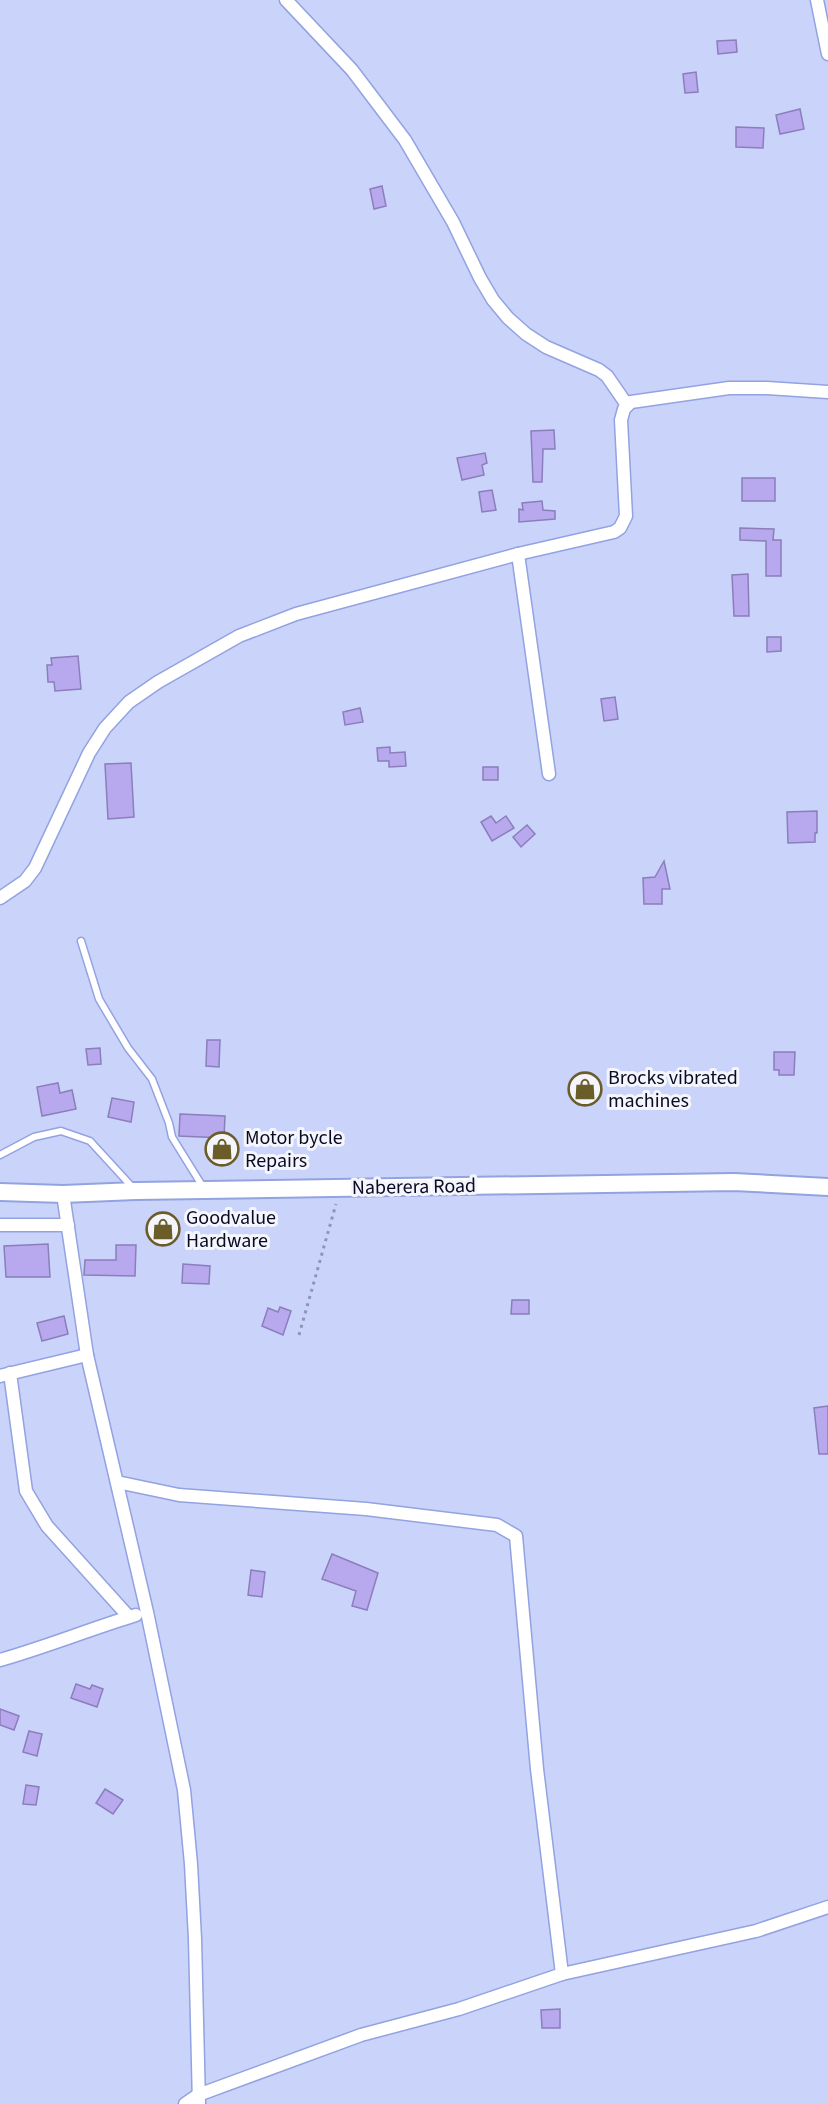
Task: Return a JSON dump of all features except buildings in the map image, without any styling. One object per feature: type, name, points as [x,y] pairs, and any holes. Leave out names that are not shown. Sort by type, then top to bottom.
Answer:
[{"type":"street","points":[[286,0],[352,70],[405,140],[448,214],[480,278],[508,318],[546,347],[599,370],[615,385],[627,405]]},
{"type":"street","points":[[817,0],[828,54]]},
{"type":"street","points":[[0,898],[25,881],[35,868],[89,753],[117,714],[143,691],[239,636],[285,618],[518,554],[609,535],[620,528],[624,522],[627,508],[621,420],[627,405],[636,400],[729,388],[828,392]]},
{"type":"street","points":[[518,554],[549,774]]},
{"type":"street","name":"Naberera Road","points":[[0,1192],[63,1194],[734,1182],[828,1187]]},
{"type":"street","points":[[63,1194],[87,1355],[147,1612],[184,1791],[194,1928],[198,2100]]},
{"type":"street","points":[[0,1225],[68,1225]]},
{"type":"street","points":[[87,1355],[5,1374],[26,1491],[47,1526],[129,1617]]},
{"type":"street","points":[[117,1482],[179,1495],[366,1509],[498,1525],[516,1536],[537,1769],[562,1974]]},
{"type":"street","points":[[0,1660],[147,1612]]},
{"type":"street","points":[[185,2104],[361,2035],[459,2009],[562,1974],[756,1931],[828,1907]]},
{"type":"lane","points":[[81,941],[99,999],[128,1048],[152,1079],[169,1123],[171,1137],[205,1191]]},
{"type":"lane","points":[[0,1155],[34,1137],[62,1131],[90,1141],[136,1191]]},
{"type":"path","points":[[299,1335],[341,1188]]},
{"type":"place","name":"Brocks vibrated machines","points":[[585,1089]]},
{"type":"place","name":"Motor bycle Repairs","points":[[222,1149]]},
{"type":"place","name":"Goodvalue Hardware","points":[[163,1229]]}]
